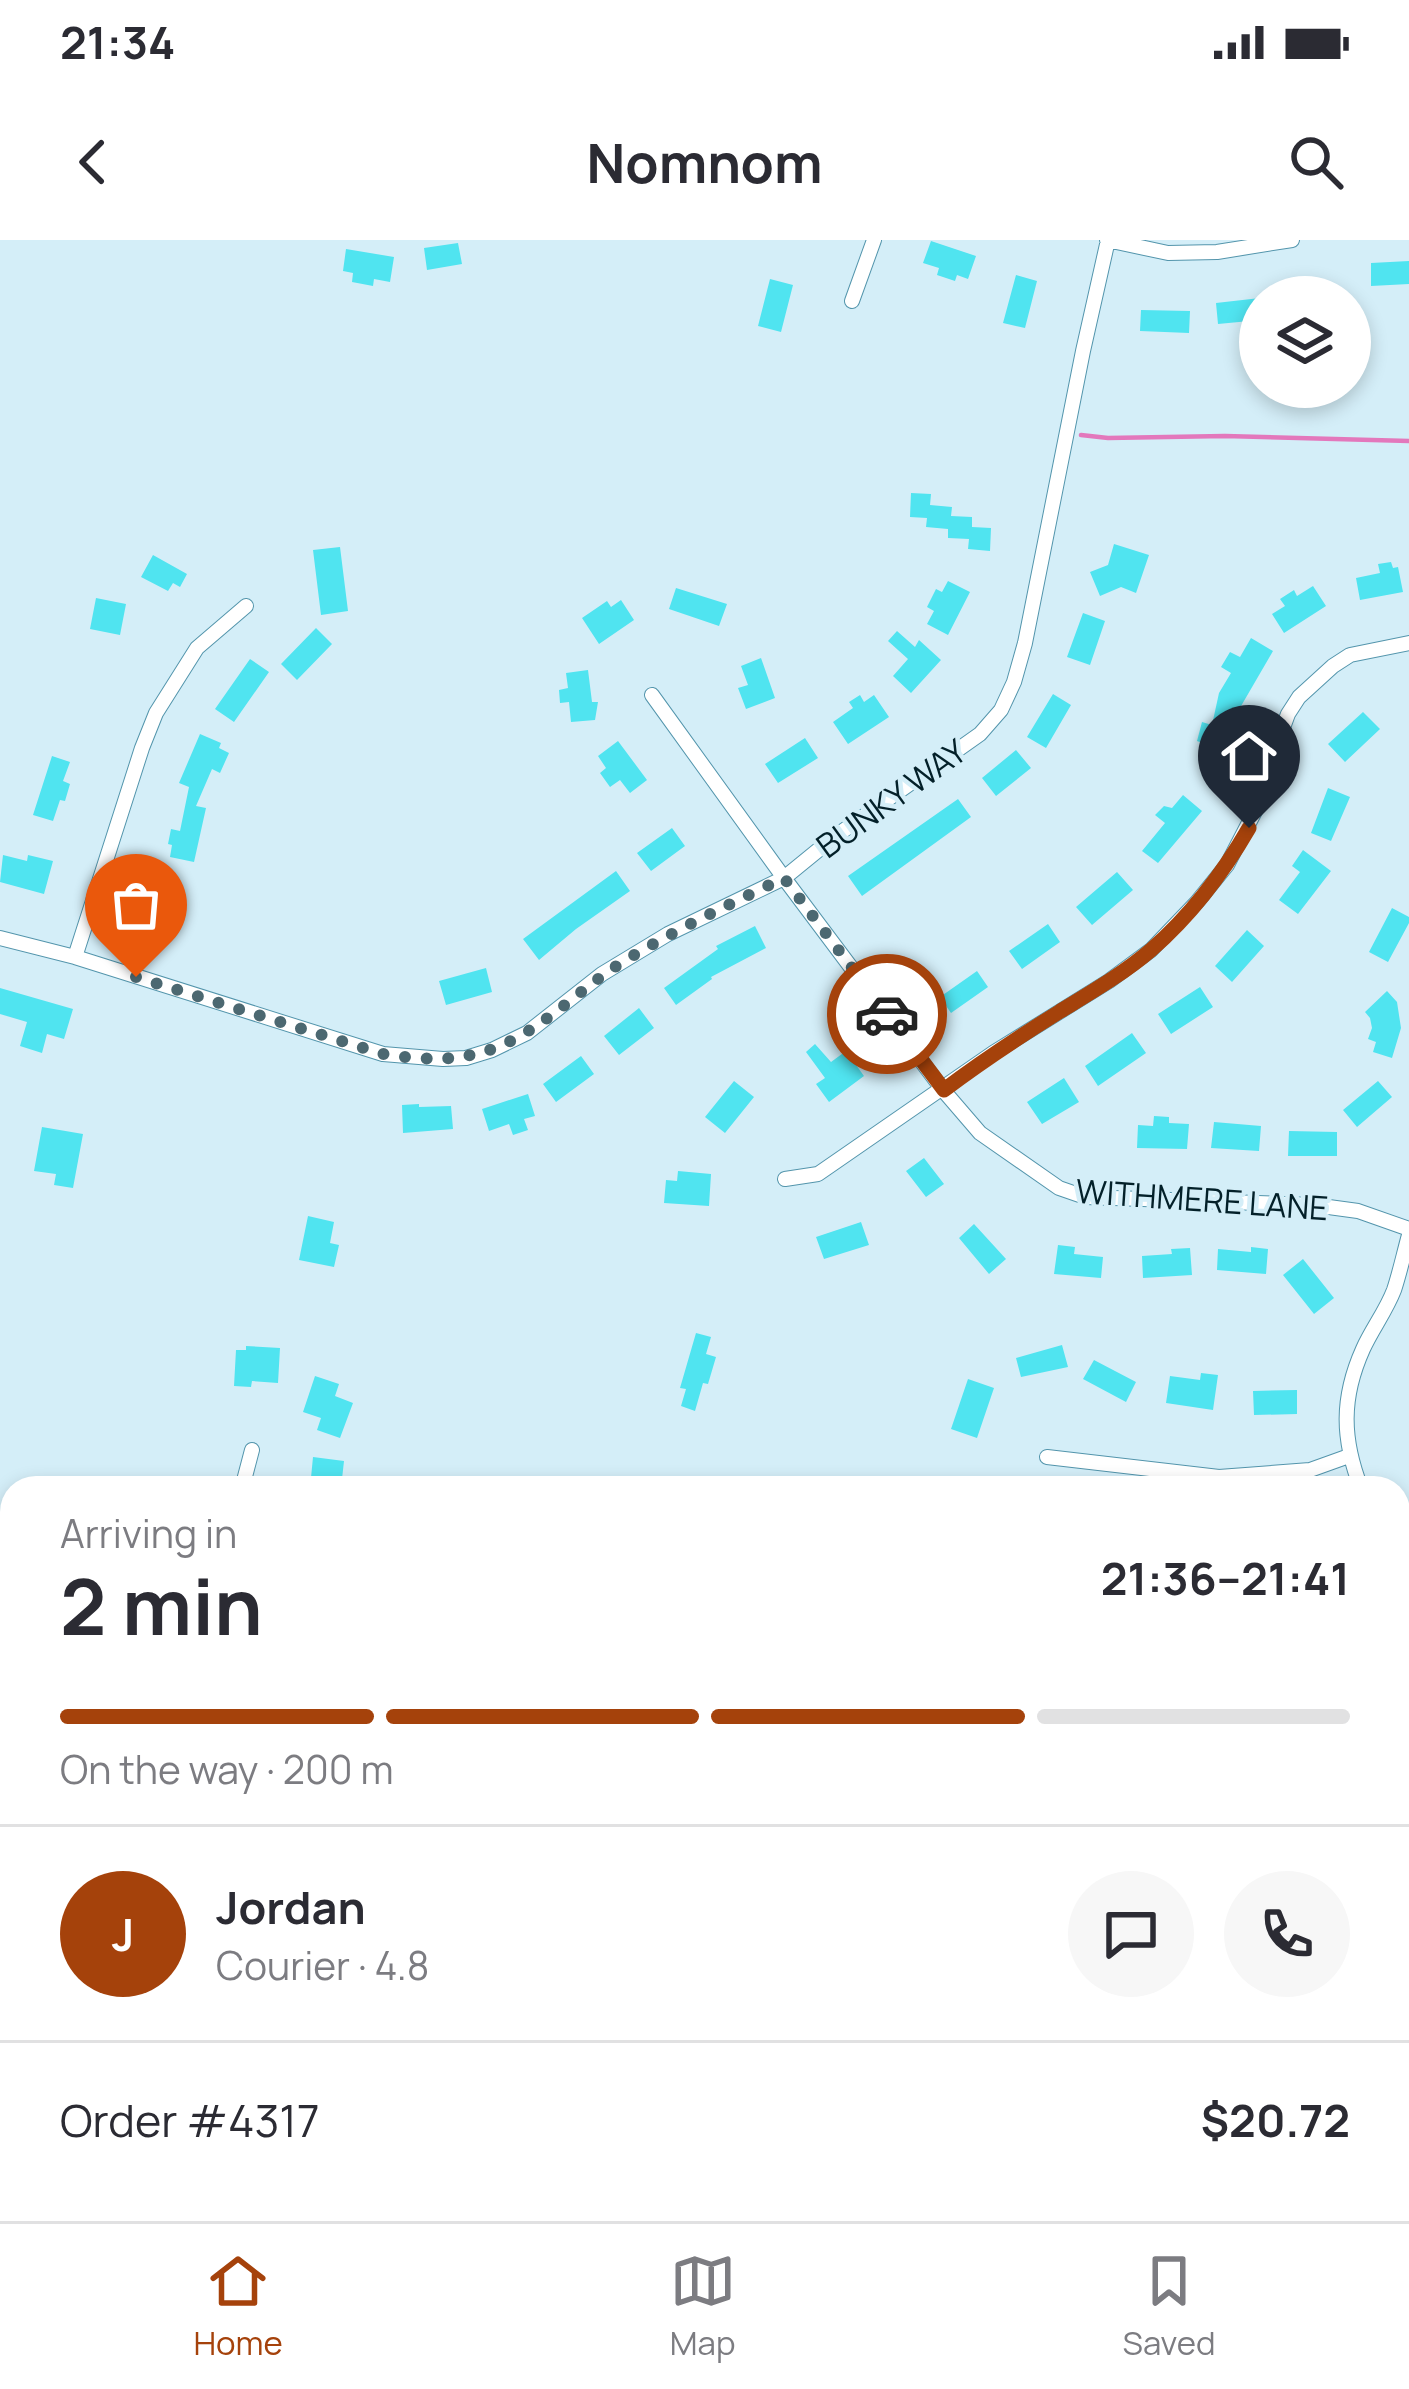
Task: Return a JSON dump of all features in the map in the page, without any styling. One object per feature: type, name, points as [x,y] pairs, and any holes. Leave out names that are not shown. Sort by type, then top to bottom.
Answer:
[{"type":"street","points":[[852,301],[874,240]]},
{"type":"street","points":[[1108,240],[1168,253],[1217,252],[1292,240]]},
{"type":"street","name":"BUNKY WAY","points":[[0,938],[383,1054],[466,1058],[527,1033],[602,974],[668,934],[784,878],[980,734],[1001,710],[1025,643],[1108,240]]},
{"type":"street","points":[[75,957],[157,713],[197,648],[246,605]]},
{"type":"street","points":[[785,1179],[818,1174],[1151,950],[1227,865],[1265,793],[1274,752],[1299,697],[1350,655],[1409,643]]},
{"type":"street","name":"WITHMERE LANE","points":[[652,695],[784,878],[980,1133],[1059,1188],[1085,1197],[1314,1205],[1358,1211],[1409,1232]]},
{"type":"street","points":[[1356,1476],[1346,1434],[1353,1376],[1393,1293],[1409,1232]]},
{"type":"street","points":[[245,1476],[252,1450]]},
{"type":"street","points":[[1232,1476],[1310,1470],[1349,1456]]},
{"type":"street","points":[[1047,1457],[1210,1476]]},
{"type":"building","points":[[931,241],[976,256],[968,279],[957,275],[955,281],[937,275],[939,268],[923,263]]},
{"type":"building","points":[[458,243],[462,264],[427,270],[424,248]]},
{"type":"building","points":[[346,249],[394,257],[390,282],[374,279],[373,286],[352,282],[353,273],[343,271]]},
{"type":"building","points":[[1409,261],[1409,284],[1371,286],[1371,263]]},
{"type":"building","points":[[1016,275],[1037,281],[1025,328],[1003,323]]},
{"type":"building","points":[[770,279],[793,285],[781,332],[758,326]]},
{"type":"building","points":[[1239,300],[1239,322],[1218,324],[1216,303]]},
{"type":"building","points":[[1141,310],[1190,311],[1189,333],[1140,331]]},
{"type":"building","points":[[911,493],[931,494],[930,505],[952,507],[951,516],[972,517],[972,527],[991,528],[990,551],[968,549],[969,539],[948,538],[948,529],[926,527],[927,518],[910,517]]},
{"type":"building","points":[[1114,544],[1149,555],[1136,593],[1121,587],[1100,596],[1090,572],[1108,565]]},
{"type":"building","points":[[340,547],[348,611],[321,615],[313,550]]},
{"type":"building","points":[[153,555],[187,574],[180,587],[173,583],[168,591],[141,577]]},
{"type":"building","points":[[1391,562],[1393,568],[1398,567],[1403,592],[1360,600],[1356,578],[1380,573],[1378,564]]},
{"type":"building","points":[[948,581],[970,592],[948,635],[927,624],[934,611],[927,607],[936,589],[942,592]]},
{"type":"building","points":[[1313,586],[1326,606],[1284,633],[1272,614],[1285,606],[1280,599]]},
{"type":"building","points":[[676,588],[727,604],[719,626],[669,609]]},
{"type":"building","points":[[96,598],[126,604],[120,635],[90,629]]},
{"type":"building","points":[[621,600],[634,620],[599,644],[582,618],[607,601],[611,607]]},
{"type":"building","points":[[1083,613],[1105,621],[1090,665],[1067,657]]},
{"type":"building","points":[[316,628],[332,644],[297,680],[281,664]]},
{"type":"building","points":[[897,631],[915,647],[919,640],[941,660],[911,693],[893,676],[908,659],[888,641]]},
{"type":"building","points":[[1251,638],[1273,651],[1237,713],[1222,766],[1200,761],[1205,744],[1197,741],[1202,722],[1212,725],[1219,693],[1231,673],[1221,667],[1230,652],[1240,657]]},
{"type":"building","points":[[761,658],[775,698],[746,709],[738,688],[748,685],[741,666]]},
{"type":"building","points":[[250,659],[269,672],[234,722],[215,709]]},
{"type":"building","points":[[588,670],[592,702],[598,702],[595,720],[571,722],[569,702],[560,703],[559,690],[568,688],[566,673]]},
{"type":"building","points":[[1053,694],[1071,705],[1046,748],[1027,737]]},
{"type":"building","points":[[860,695],[864,702],[874,695],[889,717],[848,744],[833,722],[853,708],[849,702]]},
{"type":"building","points":[[1363,712],[1380,729],[1345,762],[1328,744]]},
{"type":"building","points":[[200,734],[221,743],[219,748],[229,753],[220,773],[212,769],[196,806],[206,808],[194,862],[170,857],[172,845],[168,844],[171,829],[180,831],[189,787],[179,783]]},
{"type":"building","points":[[805,738],[818,758],[778,783],[765,764]]},
{"type":"building","points":[[618,741],[647,780],[630,793],[620,780],[610,787],[600,773],[606,768],[598,756]]},
{"type":"building","points":[[1016,750],[1031,768],[996,796],[982,778]]},
{"type":"building","points":[[52,756],[70,762],[63,781],[70,784],[53,821],[33,815]]},
{"type":"building","points":[[1328,788],[1350,797],[1331,841],[1311,833]]},
{"type":"building","points":[[1183,795],[1202,811],[1158,863],[1142,851],[1165,823],[1155,815],[1164,806],[1172,808]]},
{"type":"building","points":[[958,799],[971,817],[862,896],[848,876]]},
{"type":"building","points":[[672,828],[685,846],[651,871],[637,853]]},
{"type":"building","points":[[1303,850],[1331,871],[1298,914],[1279,900],[1300,872],[1292,866]]},
{"type":"building","points":[[3,855],[53,861],[44,894],[0,882]]},
{"type":"building","points":[[616,871],[630,891],[539,960],[523,939]]},
{"type":"building","points":[[1117,872],[1133,890],[1092,925],[1076,907]]},
{"type":"building","points":[[1392,908],[1409,917],[1409,923],[1388,962],[1369,952]]},
{"type":"building","points":[[1048,924],[1060,942],[1022,969],[1009,951]]},
{"type":"building","points":[[755,926],[766,948],[711,977],[676,1005],[664,988],[716,946]]},
{"type":"building","points":[[1247,930],[1264,946],[1232,982],[1215,966]]},
{"type":"building","points":[[486,968],[492,992],[446,1005],[439,981]]},
{"type":"building","points":[[977,971],[988,987],[951,1013],[940,997]]},
{"type":"building","points":[[1200,987],[1213,1007],[1171,1034],[1158,1014]]},
{"type":"building","points":[[0,988],[73,1009],[64,1039],[47,1034],[42,1053],[20,1046],[27,1022],[0,1014]]},
{"type":"building","points":[[1387,991],[1397,1002],[1401,1028],[1392,1058],[1373,1052],[1376,1042],[1368,1039],[1372,1028],[1365,1012]]},
{"type":"building","points":[[639,1008],[654,1028],[619,1055],[604,1036]]},
{"type":"building","points":[[1132,1033],[1146,1053],[1098,1086],[1085,1066]]},
{"type":"building","points":[[815,1044],[831,1062],[846,1051],[864,1076],[829,1102],[816,1084],[825,1078],[806,1052]]},
{"type":"building","points":[[581,1056],[594,1074],[556,1102],[543,1084]]},
{"type":"building","points":[[1064,1078],[1079,1102],[1042,1124],[1027,1102]]},
{"type":"building","points":[[734,1081],[754,1097],[725,1133],[705,1117]]},
{"type":"building","points":[[1378,1081],[1392,1097],[1357,1127],[1343,1110]]},
{"type":"building","points":[[528,1094],[535,1116],[524,1119],[528,1130],[513,1135],[509,1124],[489,1131],[482,1109]]},
{"type":"building","points":[[402,1105],[451,1106],[453,1129],[403,1133]]},
{"type":"building","points":[[1154,1116],[1189,1124],[1187,1149],[1137,1148],[1138,1125],[1153,1126]]},
{"type":"building","points":[[1214,1122],[1261,1126],[1259,1151],[1211,1148]]},
{"type":"building","points":[[42,1127],[83,1134],[73,1188],[54,1185],[56,1174],[34,1171]]},
{"type":"building","points":[[1289,1131],[1337,1132],[1337,1156],[1288,1156]]},
{"type":"building","points":[[924,1158],[944,1184],[926,1197],[906,1171]]},
{"type":"building","points":[[678,1171],[711,1174],[709,1206],[664,1203],[666,1180],[677,1181]]},
{"type":"building","points":[[308,1216],[334,1222],[330,1243],[339,1245],[334,1267],[299,1260]]},
{"type":"building","points":[[861,1222],[869,1245],[824,1259],[816,1237]]},
{"type":"building","points":[[974,1224],[1006,1259],[989,1274],[959,1238]]},
{"type":"building","points":[[1058,1245],[1075,1247],[1074,1254],[1103,1257],[1101,1278],[1054,1274]]},
{"type":"building","points":[[1251,1247],[1268,1249],[1266,1274],[1217,1270],[1218,1249],[1251,1252]]},
{"type":"building","points":[[1190,1248],[1192,1275],[1143,1278],[1142,1256]]},
{"type":"building","points":[[1303,1259],[1334,1298],[1314,1314],[1283,1275]]},
{"type":"building","points":[[696,1333],[711,1337],[706,1354],[716,1357],[695,1411],[681,1406],[686,1389],[680,1388]]},
{"type":"building","points":[[1062,1345],[1068,1367],[1021,1377],[1016,1358]]},
{"type":"building","points":[[246,1346],[280,1348],[278,1383],[252,1381],[251,1387],[234,1386],[236,1350],[246,1350]]},
{"type":"building","points":[[1094,1360],[1136,1382],[1126,1402],[1083,1379]]},
{"type":"building","points":[[1201,1373],[1218,1375],[1213,1410],[1166,1403],[1170,1376],[1200,1380]]},
{"type":"building","points":[[315,1376],[339,1384],[335,1396],[353,1403],[340,1438],[317,1430],[321,1418],[303,1412]]},
{"type":"building","points":[[968,1379],[994,1388],[977,1438],[951,1429]]},
{"type":"building","points":[[1297,1390],[1297,1414],[1254,1415],[1253,1391]]},
{"type":"building","points":[[313,1457],[344,1461],[342,1476],[311,1476]]},
{"type":"waterway","points":[[1081,435],[1409,441]]},
{"type":"way so far","points":[[136,977],[383,1054],[466,1058],[527,1033],[602,974],[668,934],[784,878],[887,1014]]},
{"type":"route","points":[[887,1014],[944,1090],[1151,950],[1227,865],[1249,828]]}]
